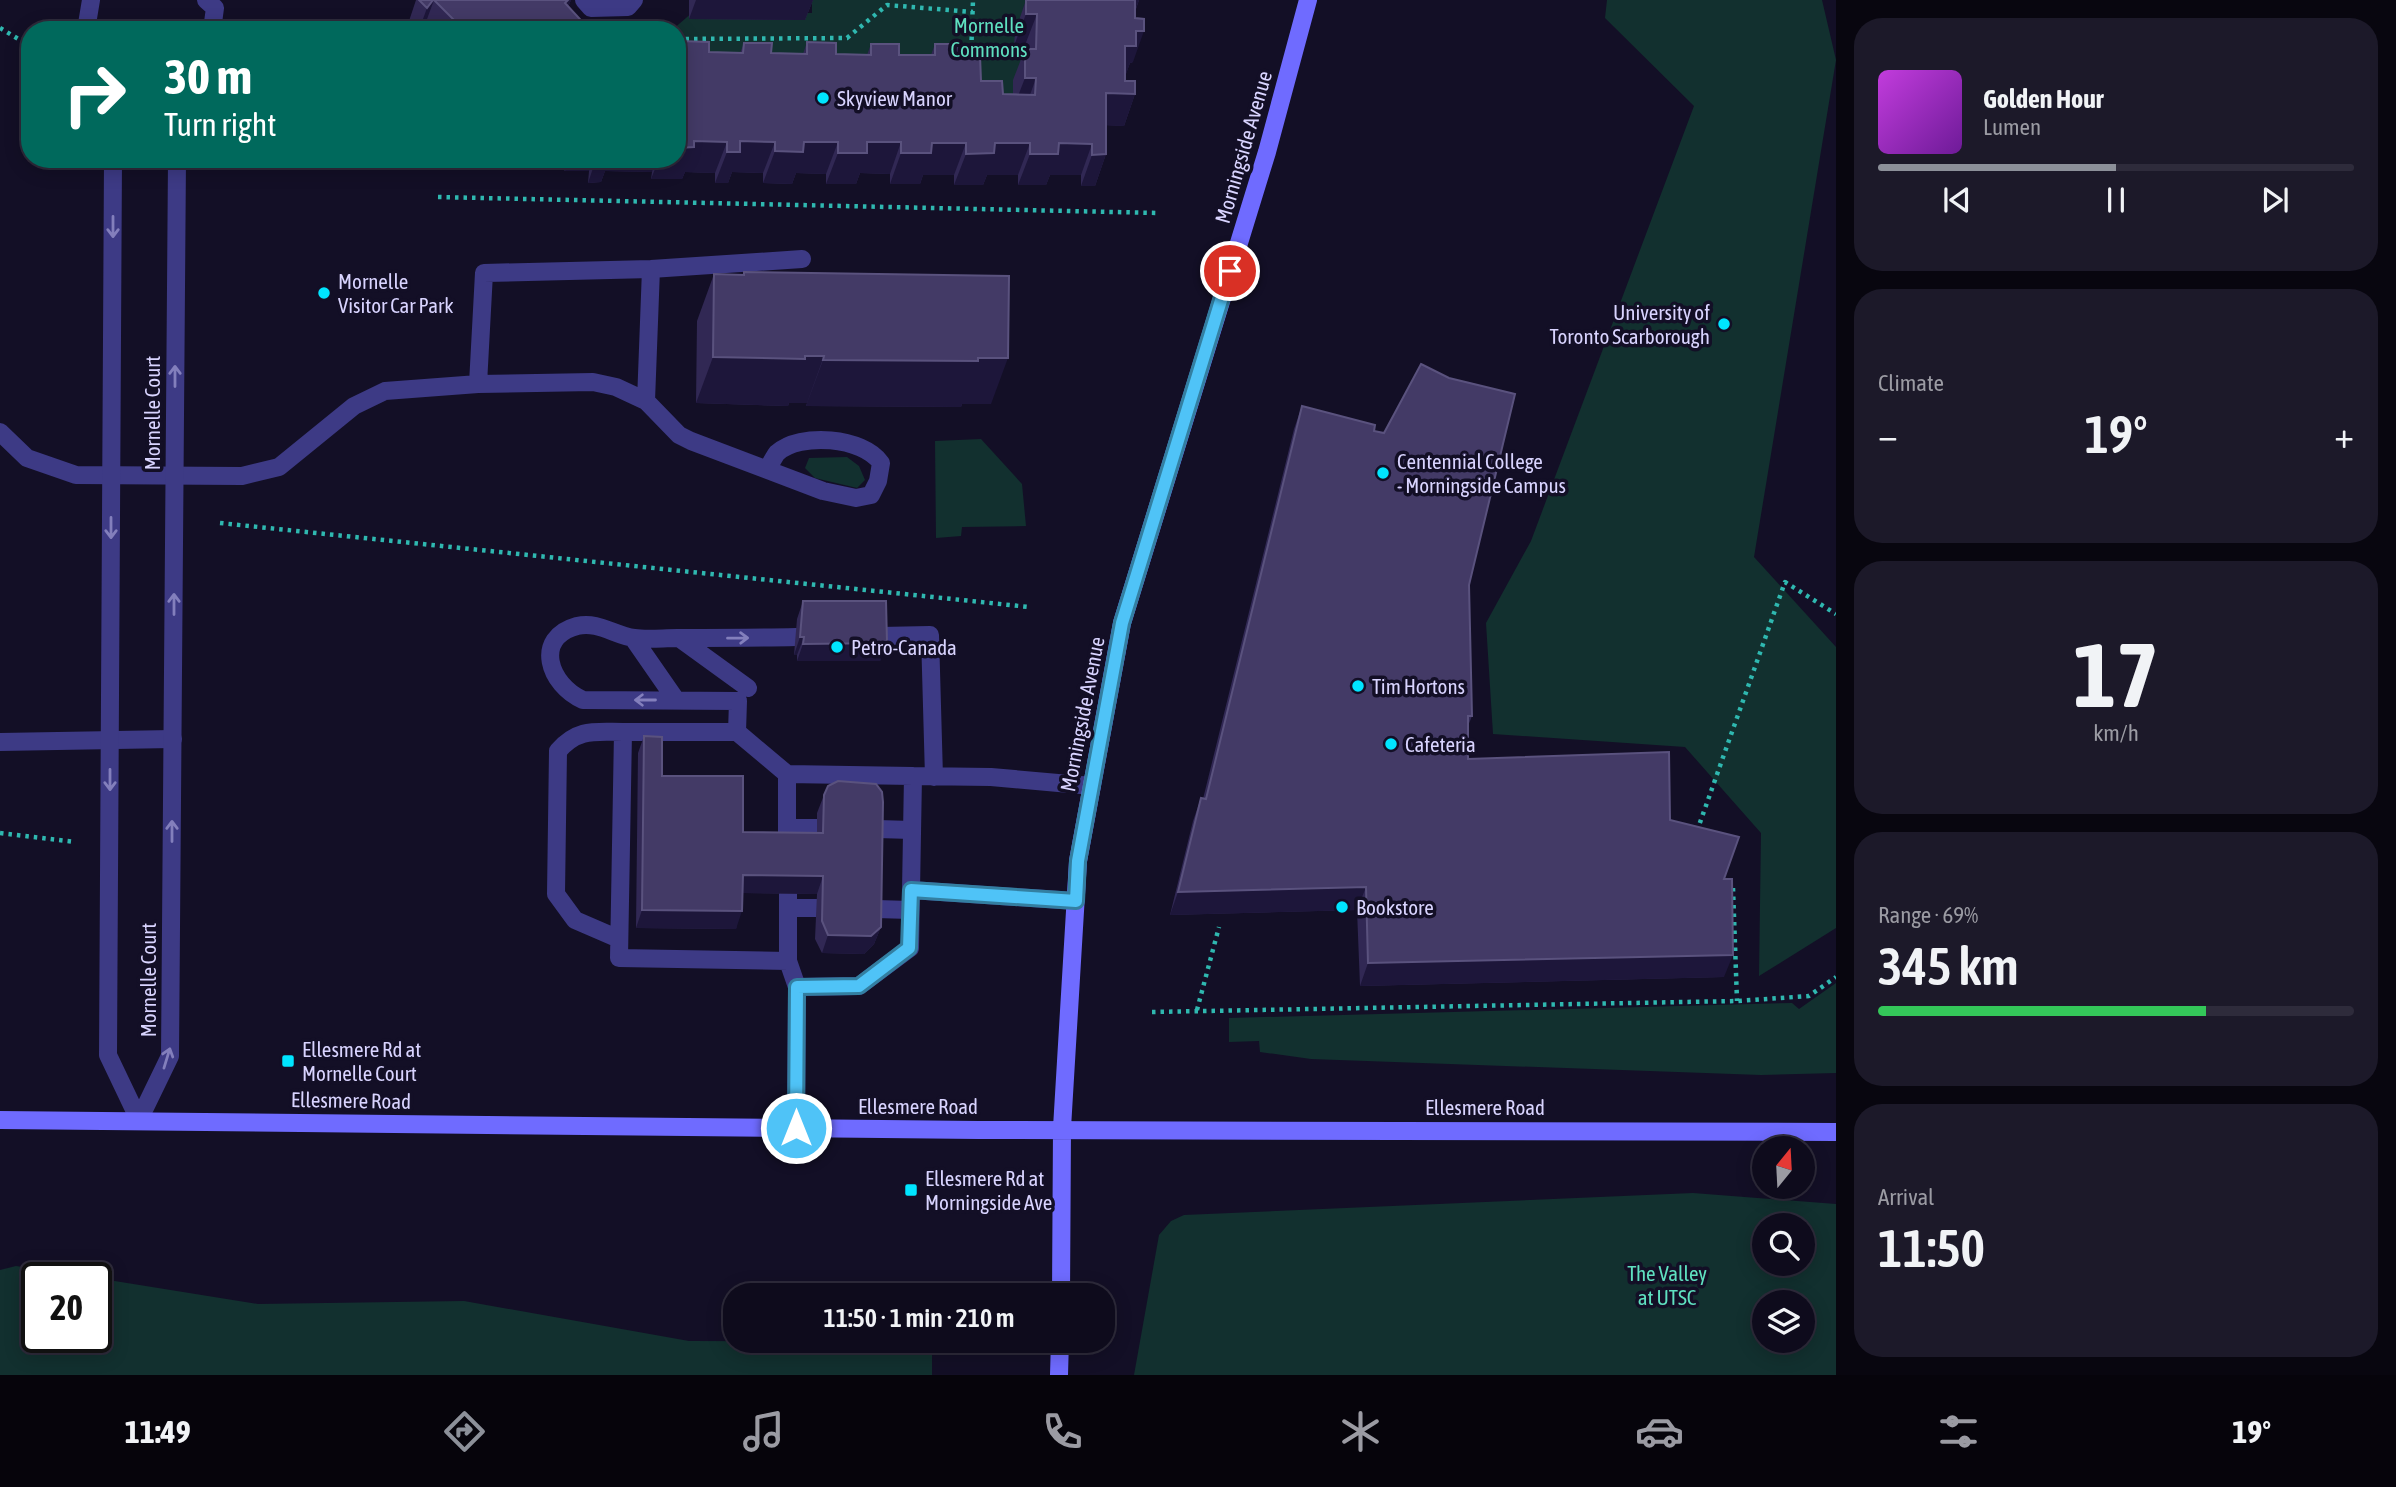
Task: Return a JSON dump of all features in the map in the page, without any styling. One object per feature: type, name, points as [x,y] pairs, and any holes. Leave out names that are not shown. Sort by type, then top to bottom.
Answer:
[{"type":"main road","name":"Morningside Avenue","points":[[1061,1283],[1062,1128],[1078,861],[1122,623],[1267,152],[1308,0]]},
{"type":"main road","name":"Ellesmere Road","points":[[0,1120],[796,1128],[1836,1132]]},
{"type":"main road","points":[[1059,1375],[1060,1353]]},
{"type":"street","points":[[88,21],[91,0]]},
{"type":"street","points":[[584,0],[591,8],[628,8],[634,0]]},
{"type":"street","points":[[214,21],[217,3]]},
{"type":"street","name":"Mornelle Court","points":[[113,168],[108,1055],[139,1120]]},
{"type":"street","name":"Mornelle Court","points":[[139,1120],[170,1056],[177,168]]},
{"type":"street","points":[[478,384],[484,273],[651,269],[802,259]]},
{"type":"street","points":[[646,401],[651,269]]},
{"type":"street","points":[[0,432],[27,458],[75,475],[112,478],[242,476],[279,467],[354,406],[385,391],[478,384],[593,382],[617,387],[646,401],[679,435],[823,491],[856,498],[871,495],[878,481],[881,463],[875,455],[851,443],[830,440],[794,443],[777,453],[768,468]]},
{"type":"street","points":[[743,694],[677,700],[583,700],[558,685],[551,670],[554,643],[564,631],[580,625],[599,626],[633,638],[796,637]]},
{"type":"street","points":[[880,636],[930,635],[934,777]]},
{"type":"street","points":[[633,638],[677,700]]},
{"type":"street","points":[[679,638],[743,694]]},
{"type":"street","points":[[737,732],[743,694]]},
{"type":"street","points":[[619,939],[575,920],[556,894],[558,751],[570,737],[587,732],[737,732],[787,774],[991,777],[1092,786]]},
{"type":"street","points":[[623,732],[619,958],[788,961]]},
{"type":"street","points":[[0,742],[173,739]]},
{"type":"street","points":[[787,774],[788,850]]},
{"type":"street","points":[[797,987],[859,986],[909,948],[913,776]]},
{"type":"street","points":[[787,828],[817,828]]},
{"type":"street","points":[[877,829],[912,830]]},
{"type":"street","points":[[911,890],[1076,901]]},
{"type":"street","points":[[796,1128],[797,987],[788,961],[788,901],[817,908]]},
{"type":"street","points":[[876,909],[910,910]]},
{"type":"path","points":[[971,57],[973,0]]},
{"type":"path","points":[[686,39],[847,38],[888,3],[973,12]]},
{"type":"path","points":[[0,28],[21,41]]},
{"type":"path","points":[[438,197],[1158,213]]},
{"type":"path","points":[[220,523],[1029,607]]},
{"type":"path","points":[[1696,833],[1785,582],[1836,614]]},
{"type":"path","points":[[0,833],[76,842]]},
{"type":"path","points":[[1733,888],[1737,1001]]},
{"type":"path","points":[[1197,1011],[1219,927]]},
{"type":"path","points":[[1152,1012],[1737,1001],[1809,996],[1836,976]]},
{"type":"green space","name":"Mornelle Commons","points":[[812,0],[1028,0],[1024,118],[686,71],[686,21],[682,21],[693,12],[812,13]]},
{"type":"green space","name":"University of Toronto Scarborough","points":[[1607,0],[1822,0],[1836,60],[1754,557],[1836,647],[1836,928],[1759,976],[1761,833],[1685,747],[1493,734],[1486,623],[1531,541],[1694,106],[1605,18]]},
{"type":"green space","points":[[981,439],[1022,484],[1026,526],[962,527],[961,536],[936,538],[935,441]]},
{"type":"green space","points":[[847,457],[859,466],[865,480],[857,488],[815,478],[805,468],[809,458]]},
{"type":"green space","points":[[1836,983],[1836,1073],[1761,1075],[1311,1059],[1260,1052],[1259,1041],[1229,1042],[1229,1018],[1792,1003],[1799,1009]]},
{"type":"green space","name":"The Valley at UTSC","points":[[1693,1193],[1836,1204],[1836,1375],[1134,1375],[1159,1235],[1171,1221],[1184,1215]]},
{"type":"green space","points":[[21,1267],[21,1353],[112,1353],[112,1281],[258,1304],[464,1301],[689,1341],[723,1341],[723,1353],[932,1353],[932,1375],[0,1375],[0,1270]]},
{"type":"building","points":[[419,0],[433,0],[427,8]]},
{"type":"building","points":[[434,0],[568,0],[565,3],[582,21],[455,21]]},
{"type":"building","name":"Skyview Manor","points":[[1026,0],[1135,0],[1135,18],[1144,19],[1144,31],[1136,31],[1136,46],[1125,46],[1125,81],[1135,81],[1135,94],[1106,93],[1106,154],[1092,155],[1092,144],[1059,143],[1058,154],[1030,154],[1030,143],[995,143],[994,153],[966,154],[966,143],[932,143],[931,153],[901,153],[901,142],[867,142],[867,153],[838,153],[838,142],[804,142],[803,152],[775,151],[775,142],[740,141],[740,152],[727,152],[727,142],[694,141],[694,147],[686,147],[686,41],[709,42],[709,52],[743,53],[744,43],[772,43],[771,53],[807,54],[807,42],[836,43],[836,54],[871,55],[871,44],[899,44],[899,55],[935,55],[935,44],[963,44],[963,55],[980,55],[981,81],[1002,81],[1003,94],[1035,95],[1036,78],[1025,78],[1025,49],[1036,49],[1037,14],[1026,14]]},
{"type":"building","points":[[744,272],[1009,276],[1008,358],[978,358],[978,361],[823,360],[824,356],[805,356],[805,359],[713,357],[714,274],[744,275]]},
{"type":"building","points":[[1421,364],[1449,378],[1515,394],[1469,585],[1472,716],[1468,716],[1468,759],[1669,752],[1670,820],[1739,837],[1724,879],[1732,879],[1733,955],[1368,963],[1366,887],[1178,892],[1201,798],[1206,799],[1302,406],[1375,425],[1374,431],[1384,433]]},
{"type":"building","points":[[803,601],[886,601],[887,643],[803,644],[804,637],[800,637]]},
{"type":"building","points":[[644,736],[662,737],[662,776],[743,776],[743,832],[823,833],[824,795],[828,786],[838,781],[876,784],[882,792],[883,802],[881,927],[871,936],[828,935],[822,921],[823,876],[743,875],[742,911],[642,910]]},
{"type":"place","name":"Skyview Manor","points":[[823,98]]},
{"type":"place","name":"Mornelle Visitor Car Park","points":[[324,293]]},
{"type":"place","name":"University of Toronto Scarborough","points":[[1724,324]]},
{"type":"place","name":"Centennial College - Morningside Campus","points":[[1383,473]]},
{"type":"place","name":"Petro-Canada","points":[[837,647]]},
{"type":"place","name":"Tim Hortons","points":[[1358,686]]},
{"type":"place","name":"Cafeteria","points":[[1391,744]]},
{"type":"place","name":"Bookstore","points":[[1342,907]]},
{"type":"place","name":"Ellesmere Rd at Mornelle Court","points":[[288,1061]]},
{"type":"place","name":"Ellesmere Rd at Morningside Ave","points":[[911,1190]]},
{"type":"route","points":[[796,1128],[797,987],[859,986],[909,948],[911,890],[1076,901],[1078,861],[1122,623],[1230,271]]}]
